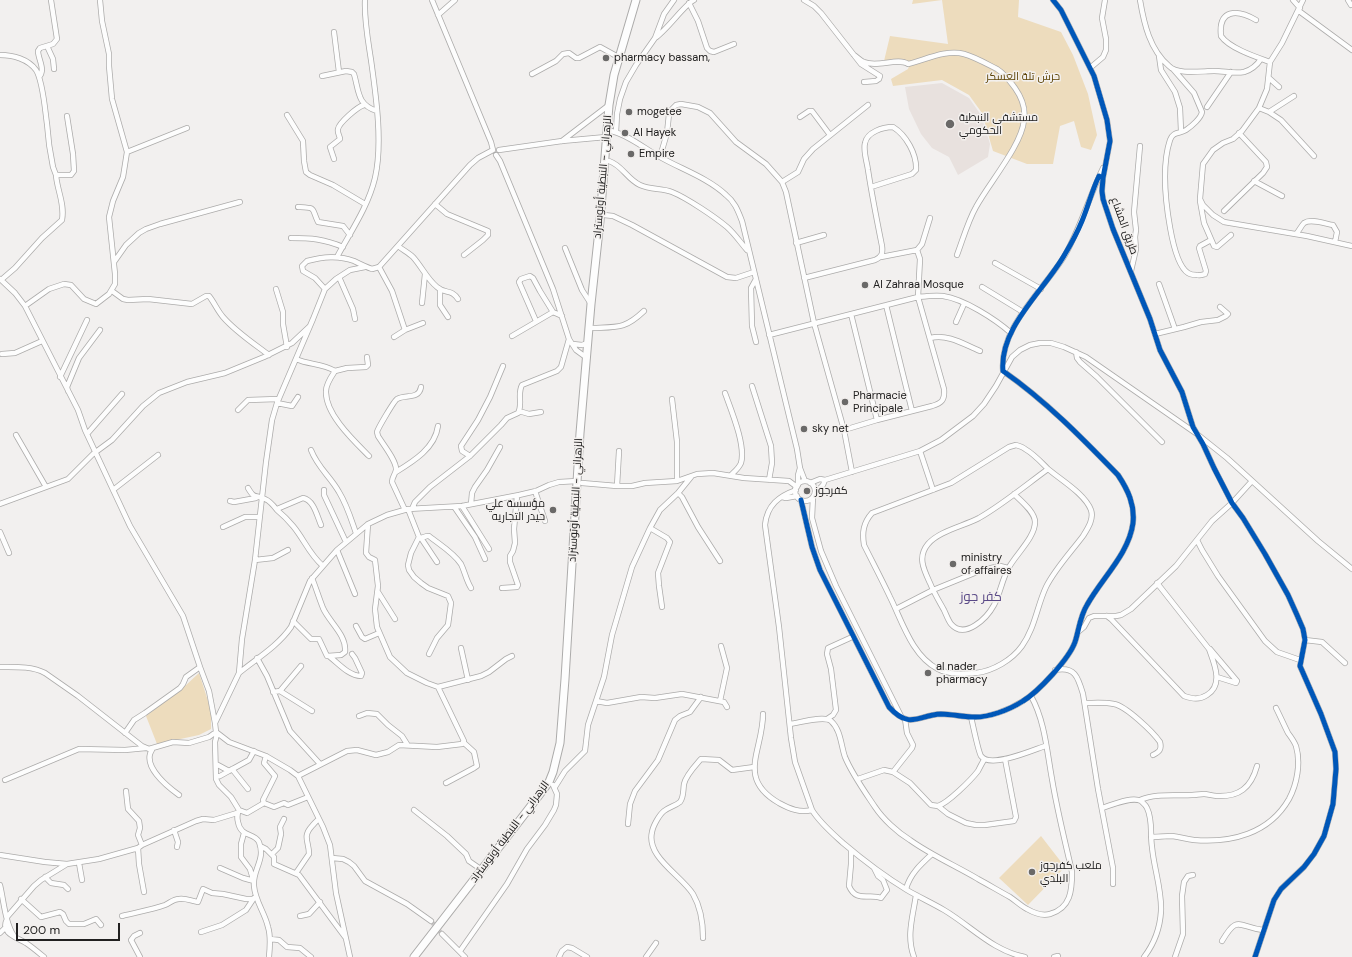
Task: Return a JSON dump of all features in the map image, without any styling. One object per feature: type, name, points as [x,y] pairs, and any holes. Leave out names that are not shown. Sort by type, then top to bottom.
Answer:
[{"type":"highway","name":"الزهراني - النبطية أوتوستراد","points":[[585,404],[591,304],[611,133],[609,105],[614,75],[636,0]]},
{"type":"highway","name":"الزهراني - النبطية أوتوستراد","points":[[414,957],[553,786],[559,763],[563,740],[584,415],[609,161],[612,111],[618,77],[641,0]]},
{"type":"highway","name":"الزهراني - النبطية أوتوستراد","points":[[420,957],[468,892],[482,870],[549,782],[557,760],[560,743],[580,482]]},
{"type":"street","points":[[39,77],[42,71],[38,51],[40,48],[53,44],[57,39],[51,0]]},
{"type":"street","points":[[25,306],[49,289],[64,284],[71,285],[84,299],[94,304],[102,301],[112,291],[115,284],[109,220],[123,177],[127,152],[122,131],[114,109],[109,71],[109,54],[102,21],[100,0]]},
{"type":"street","points":[[337,257],[350,235],[365,204],[375,179],[379,153],[377,111],[366,32],[365,0]]},
{"type":"street","points":[[432,0],[553,289],[569,339],[580,354],[587,358]]},
{"type":"street","points":[[438,15],[455,0]]},
{"type":"street","points":[[656,38],[664,14],[674,0]]},
{"type":"street","points":[[611,133],[626,82],[636,65],[656,38],[689,3],[694,0]]},
{"type":"street","points":[[804,0],[814,6],[821,13],[864,67],[880,76],[876,81],[864,82]]},
{"type":"street","name":"طريق المشاع","points":[[1053,0],[1061,10],[1094,76],[1109,130],[1109,148],[1102,184],[1103,199],[1113,229],[1150,319],[1160,350],[1182,392],[1193,427],[1232,503],[1243,518],[1288,595],[1303,629],[1305,640]]},
{"type":"street","points":[[1090,68],[1104,57],[1106,50],[1106,39],[1102,18],[1105,0]]},
{"type":"street","points":[[1140,0],[1148,32],[1159,56],[1161,70],[1175,92],[1180,108],[1181,131]]},
{"type":"street","points":[[1293,0],[1299,10],[1352,50]]},
{"type":"street","points":[[1231,234],[1217,247],[1214,246],[1204,223],[1200,199],[1202,168],[1206,159],[1218,146],[1233,139],[1248,124],[1259,108],[1267,89],[1270,62],[1282,43],[1303,0]]},
{"type":"street","points":[[1348,0],[1351,5]]},
{"type":"street","points":[[689,3],[698,21],[707,48],[710,51],[714,52],[734,44]]},
{"type":"street","points":[[1256,20],[1240,13],[1230,13],[1221,23],[1221,36],[1226,42],[1260,59],[1270,62]]},
{"type":"street","points":[[334,32],[339,72]]},
{"type":"street","points":[[47,46],[53,59],[54,69]]},
{"type":"street","points":[[532,74],[556,61],[563,54],[567,53],[578,58],[600,47],[620,58]]},
{"type":"street","points":[[854,55],[865,63],[878,64],[905,62],[908,64],[943,54],[964,54],[998,70],[1006,76],[1021,99],[1024,107],[1025,119],[1021,132],[1006,160],[976,207],[958,255]]},
{"type":"street","points":[[0,55],[26,61],[36,70],[39,77],[53,167],[63,204],[62,220],[42,238],[15,268],[0,280],[15,293],[25,306],[78,410],[87,434],[130,526],[183,616],[209,691],[215,723],[216,776],[219,785],[231,797],[238,812],[239,827],[244,833],[257,840],[260,846],[261,858],[256,870],[253,885],[255,897],[268,925],[270,957]]},
{"type":"street","points":[[1159,56],[1168,66],[1173,69],[1194,93],[1202,112],[1188,128],[1174,133],[1170,139],[1167,153],[1166,184],[1171,234],[1178,255],[1188,273],[1200,276],[1205,274],[1206,271],[1199,248],[1211,240]]},
{"type":"street","points":[[1173,69],[1194,72],[1243,72],[1251,69],[1260,59]]},
{"type":"street","points":[[322,76],[339,72],[353,72],[360,99],[364,105],[377,111]]},
{"type":"street","points":[[1207,107],[1231,72]]},
{"type":"street","points":[[1269,78],[1279,87]]},
{"type":"street","points":[[1270,112],[1294,96]]},
{"type":"street","points":[[334,159],[330,147],[340,139],[338,129],[354,110],[364,105]]},
{"type":"street","points":[[562,141],[609,105]]},
{"type":"street","points":[[660,157],[667,134],[669,114],[672,109],[677,105],[694,106],[710,113],[733,139],[766,164],[782,182],[786,192],[814,323],[844,430],[852,472]]},
{"type":"street","points":[[782,182],[797,174],[806,156],[868,105]]},
{"type":"street","points":[[1259,108],[1270,112],[1286,124],[1314,156]]},
{"type":"street","points":[[800,117],[809,111],[812,111],[830,135]]},
{"type":"street","points":[[287,115],[303,141],[306,172],[365,204]]},
{"type":"street","points":[[56,174],[71,175],[74,171],[67,116]]},
{"type":"street","points":[[871,186],[912,174],[916,170],[915,157],[912,149],[893,127],[871,134],[865,143],[865,152],[871,186],[883,252],[881,257]]},
{"type":"street","points":[[127,152],[187,128]]},
{"type":"street","points":[[324,289],[315,278],[303,272],[303,264],[307,260],[337,257],[352,260],[372,269],[379,267],[470,165],[478,158],[496,152],[611,133],[711,184],[730,199],[736,207],[742,221],[797,449],[800,468],[805,481],[810,483],[815,489],[812,518],[821,551],[836,586],[903,718],[907,733],[913,745],[893,772]]},
{"type":"street","points":[[1224,211],[1267,167],[1266,162],[1239,133]]},
{"type":"street","points":[[1131,271],[1136,250],[1134,212],[1140,146]]},
{"type":"street","points":[[609,161],[619,166],[631,179],[640,185],[652,190],[673,192],[714,218],[731,231],[749,251]]},
{"type":"street","points":[[1003,371],[1005,350],[1011,333],[1023,312],[1064,256],[1082,222],[1105,163]]},
{"type":"street","points":[[1254,181],[1282,196]]},
{"type":"street","points":[[1200,199],[1212,215],[1224,222],[1296,234],[1352,246]]},
{"type":"street","points":[[114,262],[126,245],[139,233],[146,229],[240,202]]},
{"type":"street","points":[[435,204],[447,214],[488,232],[488,235],[483,240],[464,255]]},
{"type":"street","points":[[298,207],[311,208],[314,210],[317,220],[320,223],[344,226],[350,235]]},
{"type":"street","points":[[604,215],[613,216],[626,221],[727,277],[736,278],[754,272]]},
{"type":"street","points":[[804,278],[875,260],[881,257],[917,250],[922,244],[930,218]]},
{"type":"street","points":[[1296,234],[1304,223],[1309,221],[1319,222],[1333,225],[1337,232],[1335,242]]},
{"type":"street","points":[[796,244],[824,236]]},
{"type":"street","points":[[291,238],[317,238],[343,247]]},
{"type":"street","points":[[398,246],[413,257],[425,274],[440,289],[454,293],[458,299]]},
{"type":"street","points":[[565,248],[582,290],[591,304]]},
{"type":"street","points":[[844,430],[936,405],[940,403],[945,396],[918,297],[920,259],[917,250]]},
{"type":"street","points":[[995,263],[1040,289]]},
{"type":"street","points":[[215,723],[239,673],[242,639],[255,560],[259,517],[259,498],[272,420],[278,401],[324,289],[339,277],[353,269],[365,267]]},
{"type":"street","points":[[379,267],[392,291],[405,330]]},
{"type":"street","points":[[422,303],[425,274]]},
{"type":"street","points":[[536,321],[519,282],[520,279],[532,276],[553,312],[562,316]]},
{"type":"street","points":[[339,277],[353,309],[355,319]]},
{"type":"street","points":[[756,279],[751,288],[752,326],[756,342]]},
{"type":"street","points":[[1159,284],[1175,329]]},
{"type":"street","points":[[982,287],[1023,312]]},
{"type":"street","points":[[276,289],[283,312],[282,324],[287,346]]},
{"type":"street","points":[[440,289],[440,305],[448,317]]},
{"type":"street","points":[[112,291],[125,300],[148,299],[192,304],[206,296],[209,296],[224,318],[248,340],[269,355]]},
{"type":"street","points":[[769,335],[918,297],[934,295],[945,296],[964,304],[988,316],[1011,333]]},
{"type":"street","points":[[956,322],[964,304]]},
{"type":"street","points":[[886,305],[912,411]]},
{"type":"street","points":[[1155,334],[1201,322],[1218,320],[1228,314],[1220,307]]},
{"type":"street","points":[[593,328],[623,326],[635,319],[644,311]]},
{"type":"street","points":[[512,336],[553,312]]},
{"type":"street","points":[[851,314],[877,420]]},
{"type":"street","points":[[60,377],[87,320]]},
{"type":"street","points":[[394,337],[405,330],[423,323]]},
{"type":"street","points":[[0,504],[68,479],[96,452],[112,440],[143,406],[159,393],[187,382],[225,373],[269,355],[292,344],[310,326]]},
{"type":"street","points":[[68,393],[67,387],[80,358],[100,330]]},
{"type":"street","points":[[930,338],[939,336],[947,337],[980,351]]},
{"type":"street","points":[[519,412],[520,389],[522,385],[557,371],[561,366],[569,339]]},
{"type":"street","points":[[2,354],[15,353],[42,341]]},
{"type":"street","points":[[572,344],[582,345],[588,343]]},
{"type":"street","points":[[810,483],[820,479],[825,480],[920,451],[941,440],[973,416],[984,404],[1012,357],[1020,350],[1030,346],[1040,343],[1051,343],[1076,352],[1100,366],[1197,434],[1227,458],[1318,541],[1352,569]]},
{"type":"street","points":[[1076,352],[1077,358],[1080,362],[1162,442]]},
{"type":"street","points":[[296,359],[303,362],[323,365],[334,371],[346,368],[366,367],[368,362],[367,357]]},
{"type":"street","points":[[470,456],[461,450],[461,446],[478,420],[490,397],[502,366]]},
{"type":"street","points":[[334,371],[328,382],[326,391],[328,405],[343,428],[370,456]]},
{"type":"street","points":[[800,468],[797,496],[801,500],[812,547],[820,570],[889,707],[903,718],[918,720],[931,715],[942,714],[971,717],[988,715],[1023,702],[1031,696],[1055,670],[1070,650],[1078,632],[1084,609],[1114,564],[1129,536],[1133,523],[1130,498],[1126,486],[1118,475],[1077,434],[1019,382],[1003,371]]},
{"type":"street","points":[[752,386],[771,446],[772,463],[769,480]]},
{"type":"street","points":[[396,472],[394,462],[378,436],[377,430],[395,401],[418,393],[421,387]]},
{"type":"street","points":[[725,393],[734,418],[742,452],[740,464],[731,475]]},
{"type":"street","points":[[87,434],[122,394]]},
{"type":"street","points":[[238,410],[248,400],[278,401],[292,406],[298,397]]},
{"type":"street","points":[[672,399],[677,442],[677,481]]},
{"type":"street","points":[[408,509],[430,487],[470,456],[507,418],[519,412],[529,414],[541,412]]},
{"type":"street","points":[[437,562],[420,538],[408,509],[392,482],[392,478],[396,472],[430,446],[436,436],[438,426]]},
{"type":"street","points":[[16,435],[46,487]]},
{"type":"street","points":[[1016,446],[1024,448],[1034,455],[1048,469],[1088,504],[1092,515],[1088,528],[1046,586],[1030,630],[1022,646],[1015,654],[996,667],[985,671],[960,674],[948,673],[938,669],[922,656],[915,646],[864,545],[863,537],[866,520],[872,513],[955,480],[1009,447],[1016,446]]},
{"type":"street","points":[[471,504],[472,493],[475,487],[500,447]]},
{"type":"street","points":[[311,450],[321,469],[339,491],[347,507],[356,533]]},
{"type":"street","points":[[617,486],[619,451]]},
{"type":"street","points":[[920,451],[933,490]]},
{"type":"street","points":[[113,490],[158,454]]},
{"type":"street","points":[[1014,494],[1034,516],[1035,525],[1029,538],[1008,568],[994,604],[988,615],[972,628],[957,628],[951,624],[923,568],[922,556],[928,545],[937,537],[980,518],[1048,469]]},
{"type":"street","points":[[239,673],[287,633],[306,587],[337,550],[368,524],[388,515],[408,509],[455,508],[493,501],[535,491],[559,482],[632,486],[645,483],[677,481],[706,473],[731,475],[744,478],[789,481],[797,487]]},
{"type":"street","points":[[460,951],[507,884],[527,849],[550,816],[557,801],[557,794],[553,786],[565,771],[585,751],[588,725],[604,677],[612,636],[632,567],[660,510],[678,493],[691,477]]},
{"type":"street","points":[[801,500],[807,500],[814,495],[823,485],[825,480]]},
{"type":"street","points":[[805,481],[773,503],[766,516],[765,525],[795,762],[812,810],[820,822],[851,850],[874,868],[916,895],[945,910],[983,939],[999,948],[1025,957]]},
{"type":"street","points":[[1078,632],[1084,627],[1091,617],[1097,615],[1116,616],[1125,613],[1176,566],[1212,521],[1232,503],[1252,481]]},
{"type":"street","points":[[248,488],[252,495],[268,501],[277,509],[293,526],[315,559],[323,566]]},
{"type":"street","points":[[324,490],[324,495],[346,542]]},
{"type":"street","points":[[535,491],[544,522]]},
{"type":"street","points":[[678,493],[682,497],[698,527],[720,561]]},
{"type":"street","points":[[502,588],[517,587],[518,585],[510,562],[510,556],[515,543],[514,529],[517,496]]},
{"type":"street","points":[[782,497],[786,498],[797,496]]},
{"type":"street","points":[[230,501],[246,501],[259,498]]},
{"type":"street","points":[[277,509],[303,498],[307,499],[312,504],[321,525]]},
{"type":"street","points":[[462,506],[489,549]]},
{"type":"street","points":[[455,508],[475,537],[485,559]]},
{"type":"street","points":[[223,527],[245,517],[259,517]]},
{"type":"street","points":[[368,524],[366,553],[376,561],[378,592],[375,613],[376,623],[385,647],[393,661],[407,673],[438,687],[480,676],[489,672],[512,656]]},
{"type":"street","points":[[650,528],[668,538],[670,542],[658,573],[662,607]]},
{"type":"street","points":[[0,532],[9,553]]},
{"type":"street","points":[[430,654],[437,638],[448,625],[451,603],[448,596],[420,583],[409,570],[408,565],[411,554],[420,538],[430,536],[454,555],[461,565],[472,588]]},
{"type":"street","points":[[1197,540],[1218,576],[1265,641],[1277,652],[1300,660]]},
{"type":"street","points":[[255,560],[272,558],[288,550]]},
{"type":"street","points":[[337,550],[354,594]]},
{"type":"street","points":[[896,609],[933,590],[989,568],[1000,566],[1008,568]]},
{"type":"street","points":[[312,578],[323,609],[338,631],[345,648],[342,654],[330,657]]},
{"type":"street","points":[[1157,583],[1237,681],[1236,683],[1217,677]]},
{"type":"street","points":[[829,590],[836,586]]},
{"type":"street","points":[[378,592],[395,618]]},
{"type":"street","points":[[1107,616],[1184,696],[1192,699],[1201,698],[1210,694],[1216,685],[1217,677],[1214,661],[1204,642]]},
{"type":"street","points":[[293,621],[310,639],[319,639],[324,654],[350,673],[361,676],[362,673],[352,654]]},
{"type":"street","points":[[356,626],[362,637],[365,639],[379,633]]},
{"type":"street","points":[[790,724],[827,719],[833,715],[836,710],[831,669],[827,654],[828,648],[850,638]]},
{"type":"street","points":[[1254,957],[1274,900],[1278,893],[1304,867],[1320,843],[1326,829],[1333,804],[1336,770],[1335,752],[1321,714],[1301,670],[1300,660],[1305,640],[1322,642],[1345,663]]},
{"type":"street","points":[[720,701],[727,668],[722,646]]},
{"type":"street","points":[[461,648],[468,680]]},
{"type":"street","points":[[257,658],[268,676],[273,692],[290,731],[320,764]]},
{"type":"street","points":[[280,691],[301,666]]},
{"type":"street","points":[[125,732],[134,720],[180,688],[187,676],[200,667]]},
{"type":"street","points":[[0,668],[28,668],[40,670],[78,696],[146,748]]},
{"type":"street","points":[[1055,670],[1068,669],[1073,672],[1080,683],[1085,703],[1096,778],[1113,868],[1113,884]]},
{"type":"street","points":[[438,687],[463,742],[474,752],[476,766],[446,783]]},
{"type":"street","points":[[273,692],[280,691],[312,711]]},
{"type":"street","points":[[596,701],[607,703],[641,697],[658,698],[682,694],[720,701],[725,703],[727,707]]},
{"type":"street","points":[[827,719],[834,725],[845,757],[876,808],[909,840],[970,874],[1027,909],[1044,915],[1051,914],[1064,906],[1071,893],[1072,872],[1038,710],[1031,696]]},
{"type":"street","points":[[628,824],[630,804],[635,791],[658,760],[676,720],[680,716],[690,712],[701,697]]},
{"type":"street","points":[[1085,703],[1113,703],[1130,713],[1160,742],[1161,749],[1158,753],[1153,755]]},
{"type":"street","points":[[1151,837],[1172,836],[1195,840],[1234,838],[1261,829],[1278,813],[1287,803],[1292,793],[1297,778],[1298,763],[1296,746],[1276,708]]},
{"type":"street","points":[[359,716],[367,713],[377,714],[402,736],[407,744]]},
{"type":"street","points":[[763,714],[763,727],[756,752],[754,767],[756,781],[768,796],[794,810],[803,812],[812,810]]},
{"type":"street","points":[[971,717],[980,755],[984,760],[990,762],[1005,759],[1046,746]]},
{"type":"street","points":[[5,780],[79,749],[149,749],[173,742],[189,743],[216,733]]},
{"type":"street","points":[[216,733],[229,742],[266,756],[298,776],[330,845],[336,894],[350,957]]},
{"type":"street","points":[[298,776],[347,751],[358,750],[376,755],[388,752],[399,745],[407,744],[437,748],[458,745],[463,742]]},
{"type":"street","points":[[153,748],[150,754],[150,760],[157,774],[161,780],[179,795]]},
{"type":"street","points":[[216,776],[220,776],[249,760],[254,751]]},
{"type":"street","points":[[264,803],[263,800],[274,776],[264,762],[266,756]]},
{"type":"street","points":[[703,938],[701,916],[694,897],[686,885],[657,855],[652,839],[653,829],[663,812],[682,798],[685,782],[700,758],[719,760],[732,770],[754,767]]},
{"type":"street","points":[[938,806],[956,819],[976,825],[1014,821],[1016,817],[1005,759]]},
{"type":"street","points":[[858,779],[884,770],[893,772],[910,784],[931,805],[938,806],[943,805],[955,794],[978,770],[984,760]]},
{"type":"street","points":[[270,769],[274,767],[276,762]]},
{"type":"street","points":[[216,764],[231,770],[248,789]]},
{"type":"street","points":[[1102,808],[1130,800],[1148,798],[1194,796],[1203,794],[1226,796],[1236,794],[1246,788],[1257,766]]},
{"type":"street","points":[[126,791],[128,809],[139,822],[139,864],[144,892]]},
{"type":"street","points":[[264,803],[274,807],[284,802],[288,805],[308,797]]},
{"type":"street","points":[[1140,800],[1147,808],[1150,820],[1155,872],[1161,911],[1153,943],[1144,957]]},
{"type":"street","points":[[0,855],[45,862],[67,864],[79,863],[99,859],[140,847],[196,821],[203,819],[214,820],[238,812],[247,813],[264,803]]},
{"type":"street","points":[[414,810],[447,836],[466,854],[469,861],[482,870]]},
{"type":"street","points":[[272,854],[278,848],[281,834],[280,827],[284,819]]},
{"type":"street","points":[[296,873],[310,854],[306,836],[307,831],[319,819]]},
{"type":"street","points":[[174,830],[178,842],[177,847]]},
{"type":"street","points":[[244,833],[241,844],[241,856],[250,869],[254,881]]},
{"type":"street","points":[[260,846],[272,854],[274,857],[274,864],[296,873],[301,877],[340,932],[346,938]]},
{"type":"street","points":[[851,850],[852,864],[849,886],[853,892],[866,898],[874,896],[883,898],[887,890],[883,880],[878,876],[874,868]]},
{"type":"street","points":[[906,889],[912,875],[932,854]]},
{"type":"street","points":[[332,858],[343,859],[349,862],[354,866],[365,881],[407,904],[431,921]]},
{"type":"street","points":[[79,863],[82,880]]},
{"type":"street","points":[[44,957],[27,944],[9,934],[5,923],[21,899],[34,886],[45,877],[67,864]]},
{"type":"street","points":[[220,868],[254,881]]},
{"type":"street","points":[[1175,957],[1183,934],[1182,896],[1184,882],[1188,876],[1193,875]]},
{"type":"street","points":[[45,877],[51,883],[64,885],[68,889]]},
{"type":"street","points":[[0,885],[7,918]]},
{"type":"street","points":[[122,916],[135,912],[144,912],[179,899],[197,902],[203,889],[212,893],[246,899],[255,897]]},
{"type":"street","points":[[914,957],[911,948],[910,928],[916,895]]},
{"type":"street","points":[[201,932],[222,925],[246,910],[255,897]]},
{"type":"street","points":[[21,899],[41,917],[60,912],[69,924],[84,924],[96,919],[101,925]]},
{"type":"street","points":[[300,916],[308,914],[320,902]]},
{"type":"street","points":[[1222,941],[1228,930],[1235,924],[1263,930]]},
{"type":"street","points":[[0,933],[7,926]]},
{"type":"street","points":[[140,933],[134,936],[131,940],[140,957]]},
{"type":"street","points":[[442,934],[460,951],[464,957]]},
{"type":"street","points":[[270,939],[279,940],[287,947],[300,948],[311,957]]},
{"type":"street","points":[[646,957],[656,943]]},
{"type":"street","points":[[559,957],[562,951],[567,947],[572,948],[587,957]]},
{"type":"street","points":[[349,952],[354,957]]},
{"type":"street","points":[[1054,957],[1058,956]]},
{"type":"shaded area","name":"مستشفى النبطية الحكومي","points":[[942,83],[969,98],[981,115],[990,144],[988,157],[958,175],[949,157],[932,148],[921,134],[909,109],[905,87]]},
{"type":"green space","points":[[913,0],[942,0],[912,4]]},
{"type":"green space","name":"حرش تلة العسكر","points":[[942,0],[1019,0],[1018,17],[1061,32],[1073,55],[1088,94],[1097,135],[1091,150],[1081,147],[1074,121],[1060,126],[1053,164],[1027,164],[993,151],[982,113],[969,95],[942,80],[893,86],[891,79],[908,69],[909,66],[908,64],[884,61],[890,36],[948,44]]},
{"type":"green space","points":[[199,673],[211,710],[211,729],[199,735],[157,744],[146,716],[185,686]]},
{"type":"green space","name":"ملعب كفرجوز البلدي","points":[[1041,836],[1065,867],[1028,905],[999,878]]},
{"type":"tunnel","points":[[431,921],[442,934]]},
{"type":"cycle path","points":[[1053,0],[1061,10],[1094,76],[1107,120],[1110,141],[1102,191],[1103,199],[1113,229],[1150,319],[1160,350],[1182,392],[1193,427],[1232,503],[1265,554],[1288,595],[1303,629],[1305,640],[1300,666],[1321,714],[1335,752],[1336,769],[1333,804],[1324,836],[1314,854],[1304,867],[1281,889],[1274,900],[1255,957]]},
{"type":"cycle path","points":[[801,500],[812,547],[820,570],[889,707],[896,714],[909,720],[941,714],[964,717],[991,715],[1005,710],[1029,697],[1060,666],[1072,649],[1087,605],[1114,566],[1126,545],[1133,523],[1132,504],[1128,492],[1118,475],[1049,407],[1003,371],[1004,355],[1008,339],[1016,324],[1056,268],[1074,238],[1099,176]]},
{"type":"place","name":"pharmacy bassam,","points":[[606,58]]},
{"type":"place","name":"mogetee","points":[[629,112]]},
{"type":"place","name":"مستشفى النبطية الحكومي","points":[[950,124]]},
{"type":"place","name":"Al Hayek","points":[[625,133]]},
{"type":"place","name":"Empire","points":[[631,154]]},
{"type":"place","name":"Al Zahraa Mosque","points":[[865,285]]},
{"type":"place","name":"Pharmacie Principale","points":[[845,402]]},
{"type":"place","name":"sky net","points":[[804,429]]},
{"type":"place","name":"كفرجوز","points":[[807,491]]},
{"type":"place","name":"مؤسسة علي حيدر التجاريه","points":[[553,510]]},
{"type":"place","name":"ministry of affaires","points":[[953,564]]},
{"type":"place","name":"al nader pharmacy","points":[[928,673]]},
{"type":"place","name":"ملعب كفرجوز البلدي","points":[[1032,872]]},
{"type":"district","name":"كفر جوز","points":[[981,598]]}]
